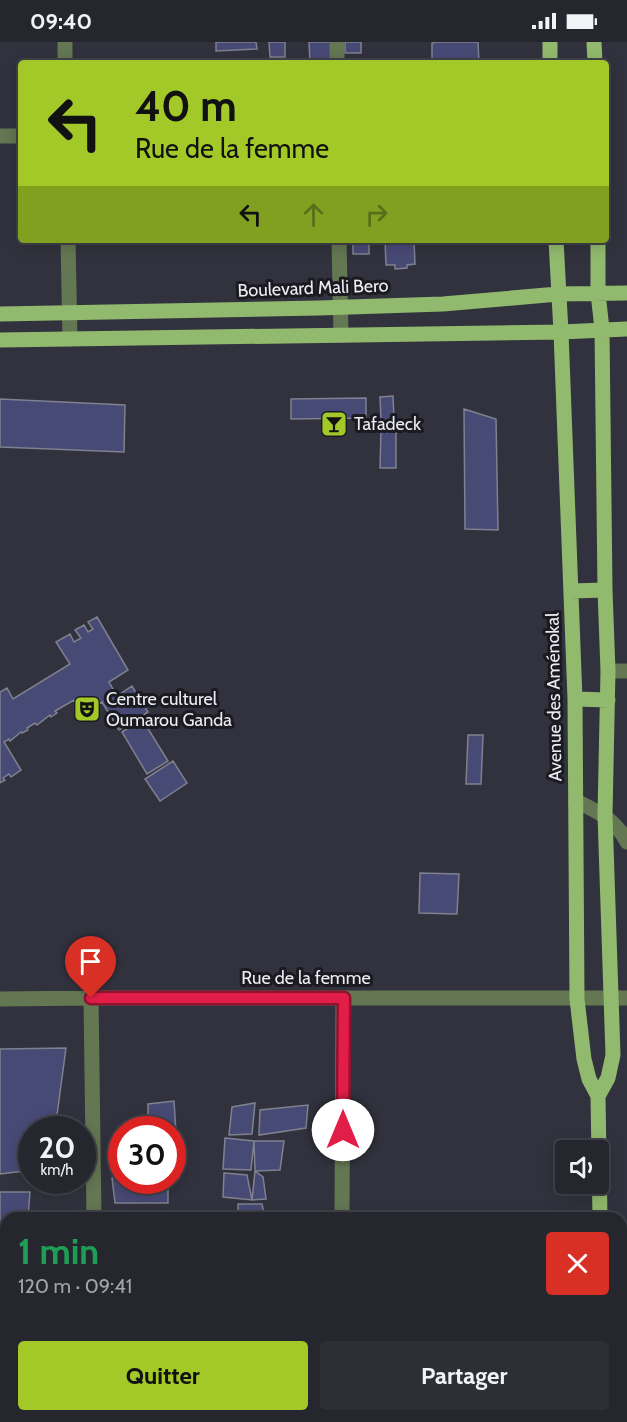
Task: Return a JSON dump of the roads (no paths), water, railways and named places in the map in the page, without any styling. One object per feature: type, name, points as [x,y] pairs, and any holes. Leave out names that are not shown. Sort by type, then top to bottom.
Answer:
[{"type":"main road","points":[[549,42],[550,60]]},
{"type":"main road","points":[[594,42],[595,60]]},
{"type":"main road","name":"Avenue des Aménokal","points":[[556,243],[575,699],[577,999],[584,1059],[589,1079],[598,1096],[600,1212]]},
{"type":"main road","name":"Avenue des Aménokal","points":[[598,243],[598,293],[602,329],[608,671],[605,816],[619,999],[613,1055],[608,1078],[598,1096]]},
{"type":"main road","name":"Boulevard Mali Bero","points":[[0,314],[340,307],[443,303],[558,294],[627,293]]},
{"type":"main road","points":[[0,340],[561,332],[627,329]]},
{"type":"main road","points":[[572,591],[605,590]]},
{"type":"main road","points":[[575,699],[608,700]]},
{"type":"street","points":[[65,42],[65,60]]},
{"type":"street","points":[[337,42],[337,60]]},
{"type":"street","points":[[0,136],[18,136]]},
{"type":"street","points":[[68,243],[70,339]]},
{"type":"street","points":[[339,243],[341,335]]},
{"type":"street","points":[[608,671],[627,671]]},
{"type":"street","points":[[576,801],[605,816],[627,842]]},
{"type":"street","points":[[91,998],[93,1212]]},
{"type":"street","points":[[342,1212],[344,998]]},
{"type":"street","name":"Rue de la femme","points":[[0,999],[619,999]]},
{"type":"place","name":"Tafadeck","points":[[334,424]]},
{"type":"place","name":"Centre culturel Oumarou Ganda","points":[[87,709]]}]
